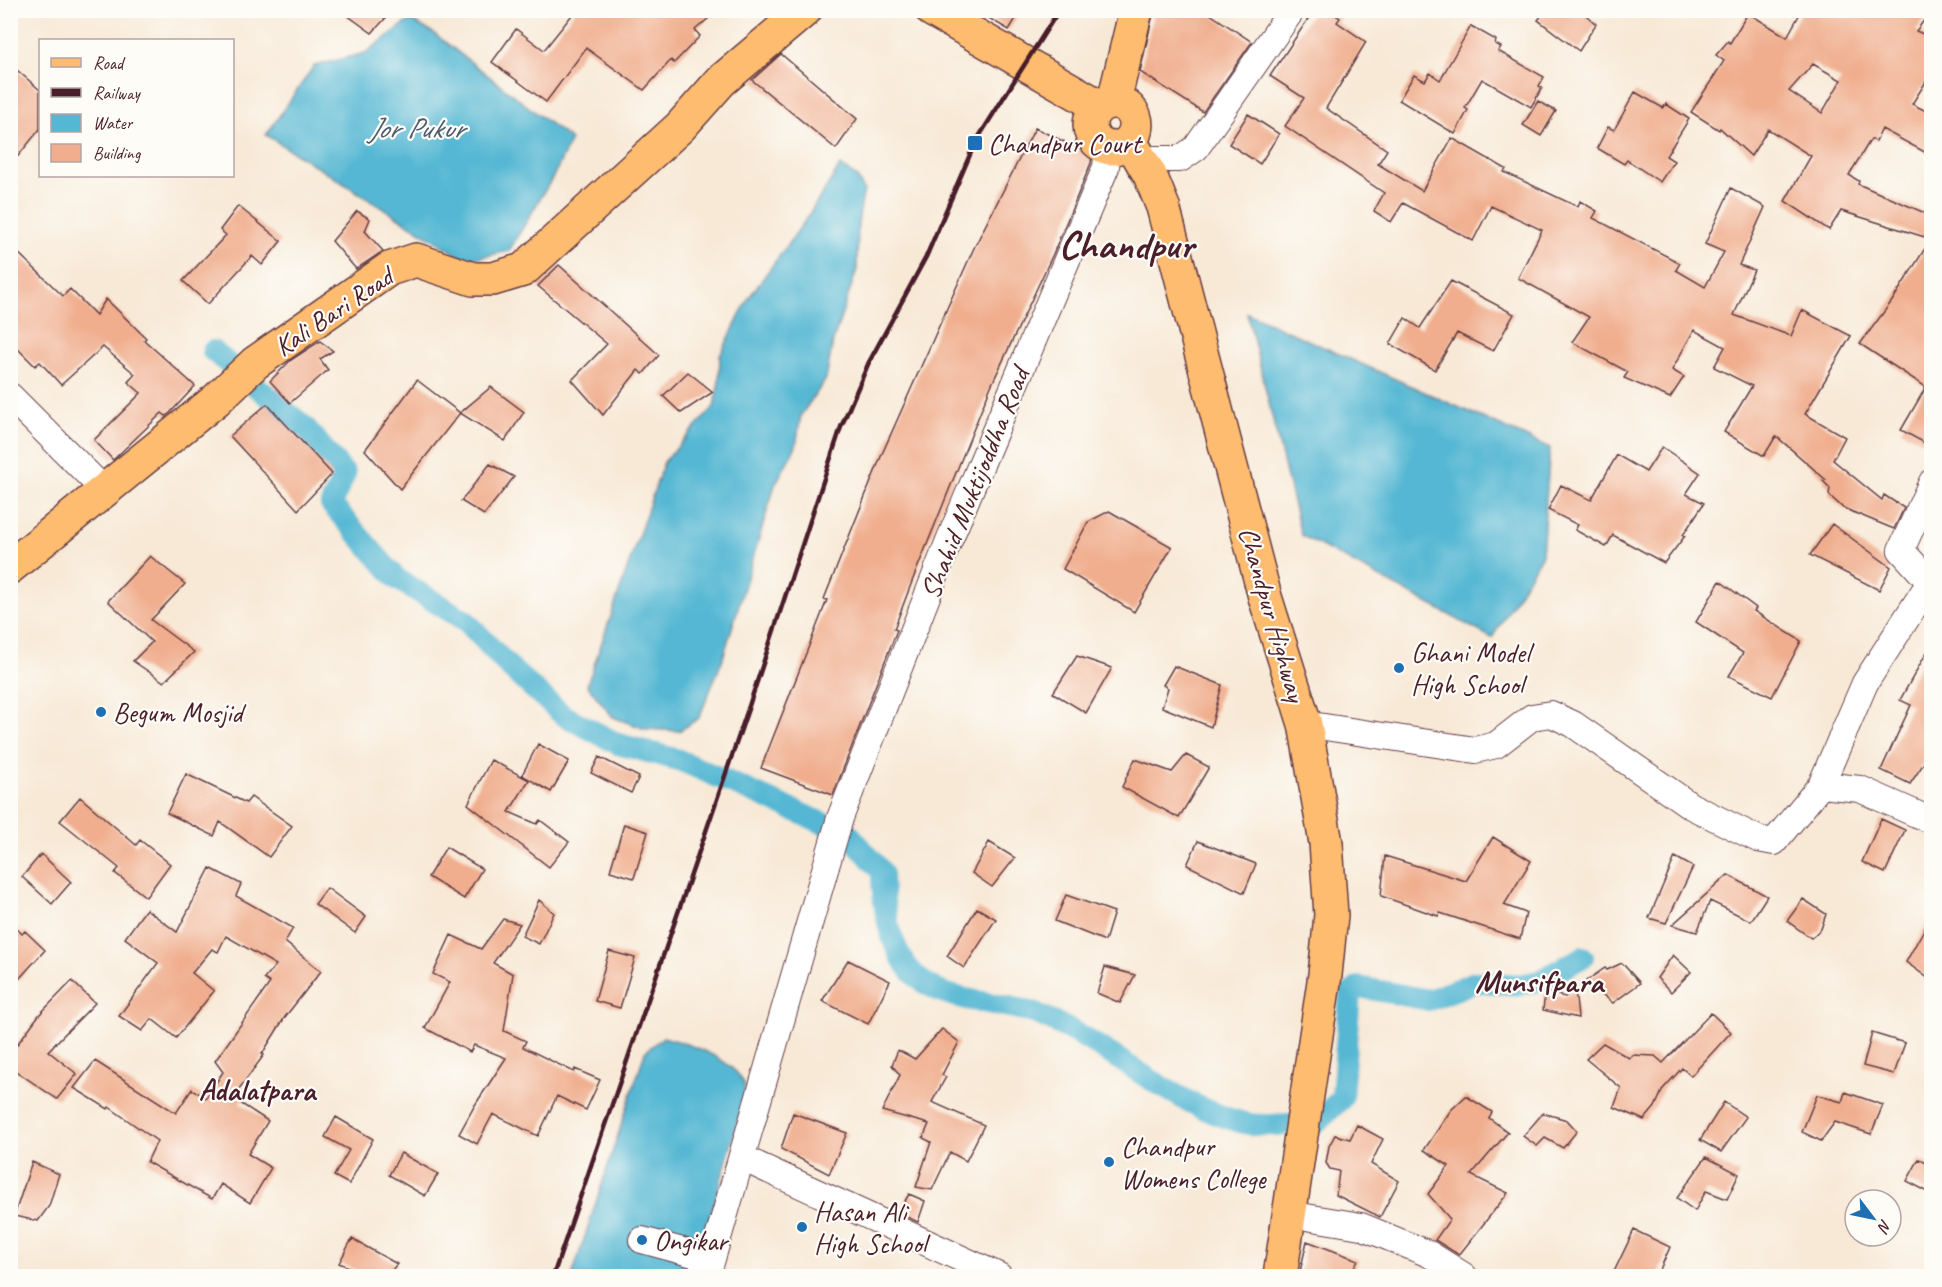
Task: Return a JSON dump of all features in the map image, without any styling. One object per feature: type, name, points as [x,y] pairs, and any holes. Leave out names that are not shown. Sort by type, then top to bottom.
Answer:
[{"type":"main road","name":"Kali Bari Road","points":[[10,567],[103,489],[216,400],[255,363],[389,269],[416,260],[473,279],[493,279],[523,270],[680,127],[721,81],[805,10]]},
{"type":"main road","points":[[932,10],[1107,104],[1127,106],[1135,119],[1136,127],[1126,160]]},
{"type":"main road","points":[[1107,104],[1136,10]]},
{"type":"main road","name":"Chandpur Highway","points":[[1126,160],[1163,207],[1265,597],[1305,724],[1326,843],[1331,915],[1317,1039],[1298,1146],[1280,1276]]},
{"type":"street","points":[[1126,160],[1180,159],[1196,148],[1292,10]]},
{"type":"street","name":"Shahid Muktijoddha Road","points":[[710,1268],[840,819],[948,543],[1126,160]]},
{"type":"street","points":[[10,396],[103,489]]},
{"type":"street","points":[[1305,724],[1475,750],[1496,745],[1532,717],[1551,714],[1573,724],[1691,806],[1758,839],[1774,842],[1821,785],[1865,683],[1930,582],[1901,550],[1932,482]]},
{"type":"street","points":[[1821,785],[1860,789],[1907,812],[1932,821]]},
{"type":"street","points":[[742,1158],[999,1276]]},
{"type":"street","points":[[1288,1214],[1361,1226],[1429,1254],[1464,1276]]},
{"type":"street","points":[[642,1240],[710,1268]]},
{"type":"water","name":"Jor Pukur","points":[[410,20],[432,32],[571,140],[553,177],[509,251],[466,260],[266,135],[314,66],[365,53]]},
{"type":"water","points":[[840,166],[856,176],[864,190],[858,222],[857,269],[833,341],[826,379],[801,415],[796,446],[775,485],[722,661],[699,718],[679,731],[645,729],[613,717],[587,685],[664,462],[714,407],[719,381],[720,356],[748,299],[804,222]]},
{"type":"water","points":[[1247,313],[1550,448],[1542,555],[1492,638],[1301,535]]},
{"type":"water","points":[[663,1037],[707,1052],[727,1064],[743,1082],[745,1088],[745,1098],[693,1276],[572,1276],[645,1052]]},
{"type":"building","points":[[340,10],[393,10],[372,33]]},
{"type":"building","points":[[576,10],[718,10],[695,30],[700,36],[674,63],[671,60],[644,90],[586,48],[546,102],[492,62],[516,29],[544,50]]},
{"type":"building","points":[[975,10],[1021,10],[1009,30]]},
{"type":"building","points":[[1154,10],[1204,10],[1252,42],[1203,112],[1140,72]]},
{"type":"building","points":[[1314,10],[1328,10],[1340,18],[1337,22],[1366,42],[1326,108],[1387,150],[1378,164],[1422,191],[1452,138],[1506,169],[1504,172],[1578,207],[1580,201],[1597,211],[1593,218],[1680,263],[1676,270],[1705,287],[1724,252],[1705,244],[1731,188],[1765,207],[1739,265],[1754,270],[1734,315],[1791,336],[1802,310],[1851,336],[1805,414],[1845,437],[1833,460],[1882,500],[1884,495],[1904,508],[1894,529],[1843,508],[1829,495],[1830,488],[1823,481],[1826,480],[1776,436],[1764,456],[1724,432],[1752,386],[1714,367],[1725,347],[1694,330],[1672,370],[1684,377],[1670,398],[1624,378],[1628,372],[1572,342],[1589,317],[1518,278],[1542,230],[1491,206],[1473,241],[1403,203],[1391,222],[1374,211],[1384,193],[1285,126],[1304,98],[1270,76]]},
{"type":"building","points":[[1546,10],[1580,10],[1596,24],[1579,51],[1538,20]]},
{"type":"building","points":[[1802,10],[1932,10],[1916,31],[1932,38],[1932,72],[1912,104],[1932,114],[1932,156],[1882,129],[1876,141],[1871,139],[1849,175],[1859,181],[1858,184],[1932,216],[1932,447],[1901,430],[1926,387],[1860,344],[1892,301],[1931,239],[1841,211],[1829,230],[1785,201],[1811,156],[1768,129],[1751,156],[1720,128],[1719,130],[1691,112],[1724,61],[1716,55],[1728,41],[1730,43],[1748,13],[1787,37]],"holes":[[[1813,64],[1841,80],[1822,113],[1789,91]]]},
{"type":"building","points":[[1471,26],[1496,40],[1495,44],[1501,47],[1498,51],[1544,77],[1539,86],[1542,88],[1531,107],[1482,79],[1465,108],[1468,110],[1455,134],[1399,100],[1414,75],[1425,81],[1430,73],[1440,80]]},
{"type":"building","points":[[781,54],[857,119],[836,149],[752,80]]},
{"type":"building","points":[[10,64],[39,89],[39,130],[10,166]]},
{"type":"building","points":[[1635,92],[1663,108],[1666,104],[1689,119],[1666,156],[1674,161],[1660,182],[1627,160],[1624,164],[1597,148],[1608,127],[1614,130]]},
{"type":"building","points":[[1538,101],[1556,111],[1541,136],[1523,125]]},
{"type":"building","points":[[1248,114],[1279,134],[1260,164],[1229,144]]},
{"type":"building","points":[[1035,128],[1092,155],[1091,163],[1053,254],[991,386],[913,579],[894,629],[897,630],[833,795],[761,768],[827,600],[824,599],[882,454],[973,250]]},
{"type":"building","points":[[238,206],[281,241],[262,265],[252,256],[208,304],[183,281],[226,235],[220,230]]},
{"type":"building","points":[[357,211],[370,219],[365,231],[383,251],[356,269],[332,241]]},
{"type":"building","points":[[10,245],[63,296],[70,289],[96,315],[106,299],[146,338],[144,340],[195,386],[170,413],[166,416],[162,413],[113,460],[94,440],[141,393],[128,382],[135,374],[103,347],[61,385],[40,362],[35,366],[10,341]]},
{"type":"building","points":[[559,265],[659,355],[643,374],[638,370],[603,415],[572,380],[607,344],[538,286]]},
{"type":"building","points":[[1451,281],[1514,314],[1493,351],[1457,333],[1435,370],[1390,344],[1405,318],[1420,328]]},
{"type":"building","points":[[320,341],[333,351],[320,359],[328,370],[290,403],[270,381],[291,360]]},
{"type":"building","points":[[688,372],[713,392],[681,413],[663,396]]},
{"type":"building","points":[[417,380],[460,413],[400,489],[365,450]]},
{"type":"building","points":[[491,387],[524,412],[505,441],[460,413]]},
{"type":"building","points":[[267,404],[332,474],[298,510],[230,436]]},
{"type":"building","points":[[1662,447],[1700,473],[1686,494],[1704,503],[1683,535],[1685,536],[1664,563],[1613,535],[1606,547],[1575,530],[1578,525],[1548,510],[1561,485],[1591,500],[1617,455],[1646,472]]},
{"type":"building","points":[[490,464],[514,477],[484,515],[461,501]]},
{"type":"building","points":[[1109,511],[1172,547],[1134,612],[1063,569],[1088,522]]},
{"type":"building","points":[[1832,524],[1891,567],[1879,590],[1810,555]]},
{"type":"building","points":[[150,556],[185,584],[151,620],[194,652],[164,682],[133,661],[152,642],[108,601]]},
{"type":"building","points":[[1720,581],[1756,608],[1754,611],[1801,641],[1772,697],[1729,676],[1743,653],[1696,622]]},
{"type":"building","points":[[1932,643],[1932,751],[1910,784],[1881,770],[1911,705],[1900,700]]},
{"type":"building","points":[[1077,656],[1112,668],[1086,713],[1053,693]]},
{"type":"building","points":[[1174,666],[1222,685],[1211,727],[1162,707],[1168,688],[1163,685]]},
{"type":"building","points":[[538,744],[569,761],[551,792],[522,775]]},
{"type":"building","points":[[1186,755],[1209,767],[1179,818],[1122,787],[1135,759],[1172,772]]},
{"type":"building","points":[[599,757],[639,777],[631,793],[591,773]]},
{"type":"building","points":[[491,760],[529,780],[509,812],[537,824],[540,820],[569,842],[549,867],[468,804]]},
{"type":"building","points":[[186,774],[246,803],[251,797],[292,826],[269,857],[220,822],[214,836],[167,813]]},
{"type":"building","points":[[80,797],[136,845],[140,840],[170,864],[146,897],[115,873],[119,868],[60,821]]},
{"type":"building","points":[[1881,819],[1905,830],[1885,873],[1862,862]]},
{"type":"building","points":[[624,824],[648,832],[634,878],[610,871]]},
{"type":"building","points":[[1493,837],[1531,861],[1504,905],[1526,913],[1520,939],[1440,913],[1438,916],[1381,896],[1385,856],[1466,881]]},
{"type":"building","points":[[1198,841],[1256,864],[1244,893],[1187,865]]},
{"type":"building","points":[[989,842],[1015,858],[992,887],[972,873]]},
{"type":"building","points":[[446,847],[482,869],[464,899],[428,877]]},
{"type":"building","points":[[41,854],[71,882],[52,904],[22,877]]},
{"type":"building","points":[[1675,857],[1693,867],[1666,923],[1649,918]]},
{"type":"building","points":[[210,868],[241,884],[236,896],[293,928],[285,942],[321,971],[285,1017],[262,1054],[264,1055],[236,1093],[243,1098],[240,1103],[268,1121],[248,1154],[271,1168],[250,1203],[221,1184],[212,1199],[147,1162],[157,1141],[109,1107],[108,1109],[74,1088],[95,1061],[176,1113],[192,1089],[206,1098],[223,1072],[215,1061],[270,983],[264,979],[276,965],[226,936],[218,952],[212,949],[192,973],[214,991],[176,1038],[152,1019],[142,1031],[119,1016],[158,963],[125,938],[146,909],[177,932]]},
{"type":"building","points":[[1728,875],[1767,896],[1751,921],[1710,901],[1697,932],[1672,925]]},
{"type":"building","points":[[327,888],[366,917],[355,933],[315,904]]},
{"type":"building","points":[[1066,895],[1114,912],[1105,941],[1055,921]]},
{"type":"building","points":[[1803,899],[1826,914],[1821,929],[1811,938],[1787,921]]},
{"type":"building","points":[[539,900],[554,913],[539,944],[522,936]]},
{"type":"building","points":[[977,908],[996,919],[964,968],[947,956]]},
{"type":"building","points":[[1932,915],[1932,981],[1906,962]]},
{"type":"building","points":[[503,919],[520,924],[493,963],[513,974],[504,1031],[526,1041],[523,1047],[574,1072],[575,1069],[600,1080],[586,1110],[557,1096],[538,1136],[493,1114],[477,1144],[459,1134],[506,1058],[474,1045],[470,1052],[425,1028],[450,982],[433,974],[451,935],[481,949]]},
{"type":"building","points":[[10,922],[22,934],[25,931],[45,950],[10,989]]},
{"type":"building","points":[[609,951],[635,958],[620,1008],[595,1001]]},
{"type":"building","points":[[1673,955],[1691,972],[1671,992],[1657,978]]},
{"type":"building","points":[[848,960],[890,981],[868,1024],[822,1001]]},
{"type":"building","points":[[1622,963],[1640,983],[1613,1003],[1586,981],[1605,968],[1607,970]]},
{"type":"building","points":[[1105,967],[1135,975],[1120,1003],[1097,993]]},
{"type":"building","points":[[72,981],[95,1003],[48,1051],[77,1074],[57,1099],[10,1067],[10,1054],[39,1015]]},
{"type":"building","points":[[1575,989],[1578,1018],[1543,1010],[1545,992],[1565,997]]},
{"type":"building","points":[[1711,1013],[1731,1032],[1691,1076],[1682,1068],[1663,1089],[1655,1107],[1644,1120],[1614,1107],[1621,1088],[1586,1059],[1603,1043],[1629,1058],[1632,1055],[1655,1056],[1663,1063]]},
{"type":"building","points":[[942,1029],[959,1042],[942,1075],[946,1077],[932,1102],[984,1125],[966,1161],[950,1152],[932,1190],[916,1187],[931,1142],[923,1138],[929,1124],[882,1111],[900,1075],[892,1065],[898,1050],[915,1059]]},
{"type":"building","points":[[1872,1033],[1905,1043],[1894,1074],[1863,1066]]},
{"type":"building","points":[[1845,1092],[1883,1105],[1871,1134],[1835,1122],[1821,1141],[1802,1132],[1817,1095],[1842,1102]]},
{"type":"building","points":[[1466,1096],[1492,1112],[1489,1118],[1508,1132],[1471,1175],[1508,1193],[1459,1255],[1435,1240],[1450,1219],[1428,1194],[1449,1166],[1424,1150],[1451,1110]]},
{"type":"building","points":[[1724,1102],[1746,1117],[1721,1152],[1700,1140]]},
{"type":"building","points":[[793,1113],[847,1133],[829,1174],[781,1149]]},
{"type":"building","points":[[1543,1113],[1567,1120],[1577,1131],[1563,1148],[1545,1138],[1537,1146],[1523,1136]]},
{"type":"building","points":[[336,1117],[373,1139],[349,1184],[334,1176],[349,1150],[325,1137]]},
{"type":"building","points":[[1357,1125],[1383,1139],[1371,1164],[1399,1181],[1380,1217],[1336,1195],[1339,1171],[1330,1169],[1326,1163],[1329,1146],[1335,1135],[1350,1139]]},
{"type":"building","points":[[401,1153],[438,1174],[425,1196],[389,1175]]},
{"type":"building","points":[[1706,1157],[1739,1174],[1727,1199],[1706,1191],[1695,1211],[1677,1198]]},
{"type":"building","points":[[1919,1159],[1932,1166],[1932,1194],[1907,1181]]},
{"type":"building","points":[[32,1162],[59,1174],[49,1206],[38,1221],[14,1216]]},
{"type":"building","points":[[909,1194],[925,1201],[918,1222],[898,1213]]},
{"type":"building","points":[[1634,1230],[1670,1247],[1657,1276],[1612,1276]]},
{"type":"building","points":[[352,1239],[397,1264],[387,1276],[371,1276],[339,1263]]},
{"type":"building","points":[[1307,1241],[1358,1260],[1349,1276],[1299,1276]]},
{"type":"waterway","points":[[213,351],[305,427],[345,474],[331,504],[397,579],[466,621],[511,669],[563,715],[618,744],[679,760],[850,835],[882,872],[885,911],[892,937],[903,961],[924,983],[955,996],[1039,1015],[1091,1042],[1164,1088],[1216,1114],[1252,1124],[1317,1122],[1342,1098],[1350,994],[1359,987],[1429,1000],[1475,982],[1520,985],[1539,981],[1583,957]]},
{"type":"railway","points":[[553,1276],[748,709],[841,427],[869,362],[926,257],[975,143],[1059,10]]},
{"type":"place","name":"Chandpur Court","points":[[975,143]]},
{"type":"place","name":"Ghani Model High School","points":[[1399,668]]},
{"type":"place","name":"Begum Mosjid","points":[[101,712]]},
{"type":"place","name":"Chandpur Womens College","points":[[1109,1162]]},
{"type":"place","name":"Hasan Ali High School","points":[[802,1227]]},
{"type":"place","name":"Ongikar","points":[[642,1240]]},
{"type":"district","name":"Chandpur","points":[[1126,244]]},
{"type":"district","name":"Munsifpara","points":[[1539,981]]},
{"type":"district","name":"Adalatpara","points":[[257,1090]]}]
